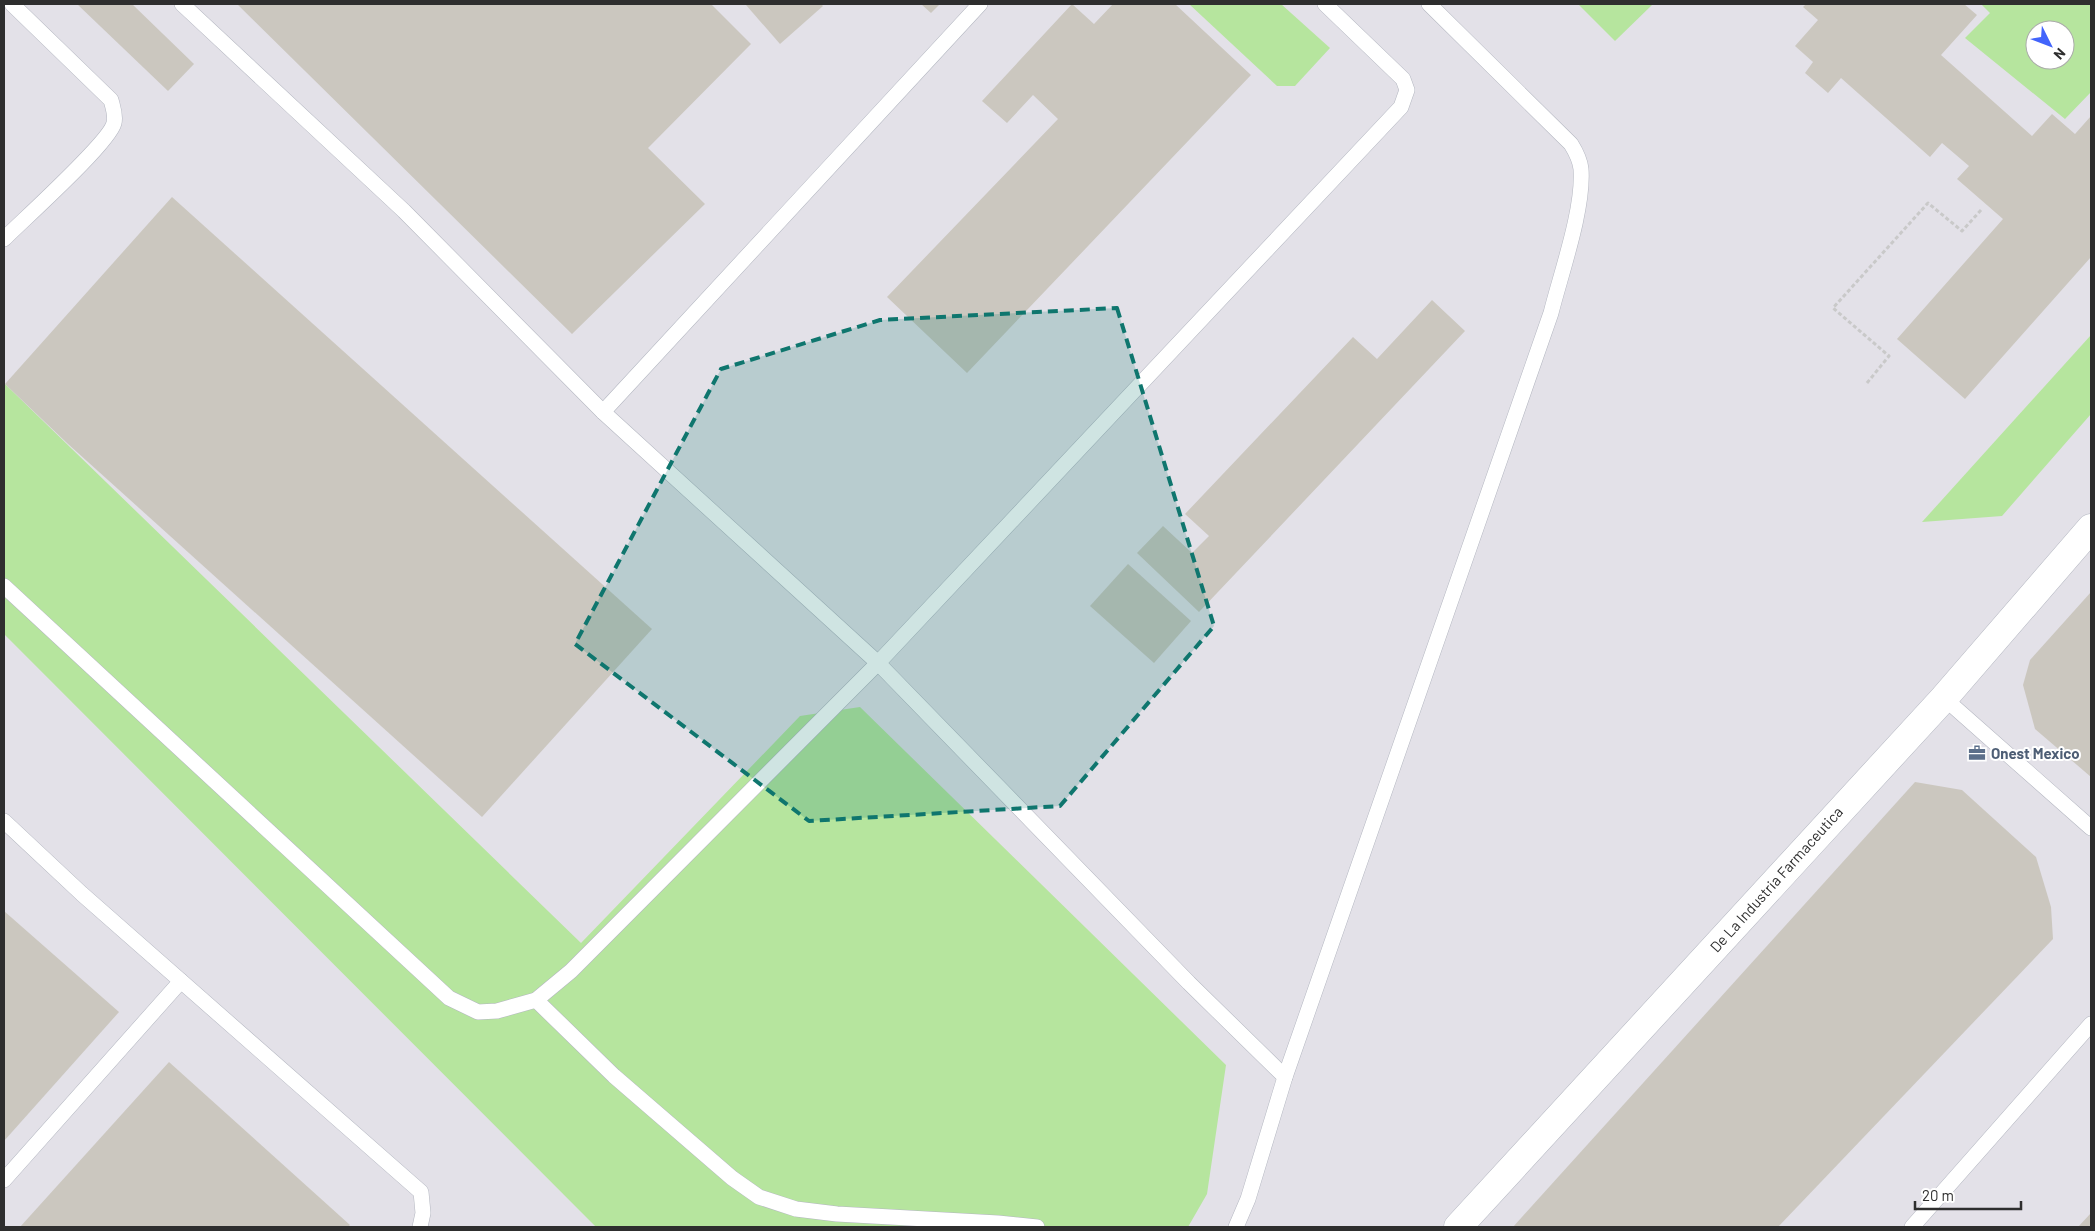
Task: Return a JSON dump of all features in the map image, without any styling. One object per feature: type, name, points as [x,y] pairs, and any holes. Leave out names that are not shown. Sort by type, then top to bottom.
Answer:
[{"type":"main road","name":"De La Industria Farmaceutica","points":[[1458,1227],[1944,698],[2091,528]]},
{"type":"lane","points":[[4,239],[94,151],[109,134],[114,124],[111,100],[12,4]]},
{"type":"lane","points":[[182,4],[404,211],[603,412],[878,663],[1189,983],[1285,1077]]},
{"type":"lane","points":[[603,412],[980,4]]},
{"type":"lane","points":[[4,586],[449,998],[478,1012],[498,1011],[536,1000],[570,971],[878,663],[1401,107],[1407,90],[1403,79],[1325,4]]},
{"type":"lane","points":[[1236,1227],[1248,1199],[1285,1077],[1551,313],[1578,210],[1581,169],[1577,153],[1571,144],[1429,4]]},
{"type":"lane","points":[[1944,698],[2091,828]]},
{"type":"lane","points":[[4,821],[181,981],[421,1192],[423,1213],[420,1227]]},
{"type":"lane","points":[[4,1180],[181,981]]},
{"type":"lane","points":[[536,1000],[614,1076],[732,1178],[760,1197],[796,1208],[836,1214],[1037,1227]]},
{"type":"lane","points":[[1912,1227],[2091,1024]]},
{"type":"path","points":[[1867,383],[1889,356],[1834,308],[1928,203],[1962,231],[1982,209]]},
{"type":"highlighted area","points":[[1117,308],[1214,626],[1060,806],[809,821],[575,644],[721,369],[880,320]]},
{"type":"shaded area","points":[[4,4],[2091,4],[2091,1227],[4,1227]]},
{"type":"green space","points":[[1189,4],[1281,4],[1330,48],[1295,86],[1277,86]]},
{"type":"green space","points":[[1578,4],[1653,4],[1615,41]]},
{"type":"green space","points":[[1981,4],[2091,4],[2091,92],[2065,119],[1965,38],[1990,13]]},
{"type":"green space","points":[[2091,335],[2091,414],[2002,516],[1922,522]]},
{"type":"green space","points":[[4,383],[581,943],[800,716],[860,707],[1226,1065],[1207,1194],[1188,1227],[596,1227],[4,634]]},
{"type":"building","points":[[77,4],[132,4],[194,64],[168,91]]},
{"type":"building","points":[[237,4],[711,4],[751,44],[648,148],[705,204],[572,334]]},
{"type":"building","points":[[821,4],[823,6],[780,44],[746,5]]},
{"type":"building","points":[[921,4],[940,4],[931,13]]},
{"type":"building","points":[[1072,4],[1094,24],[1113,4],[1175,4],[1251,75],[967,373],[887,297],[1058,119],[1033,95],[1007,123],[982,101]]},
{"type":"building","points":[[1806,4],[1964,4],[1977,15],[1941,55],[2032,136],[2052,114],[2075,134],[2091,116],[2091,257],[1965,399],[1897,339],[2003,219],[1957,179],[1969,166],[1942,143],[1930,157],[1841,78],[1828,93],[1805,73],[1813,62],[1795,46],[1818,20],[1803,7]]},
{"type":"building","points":[[172,197],[652,629],[482,817],[68,444],[5,384]]},
{"type":"building","points":[[1432,300],[1465,331],[1199,612],[1137,553],[1163,526],[1192,553],[1209,536],[1185,514],[1353,337],[1377,359]]},
{"type":"building","points":[[1128,564],[1191,621],[1154,663],[1090,606]]},
{"type":"building","points":[[2091,592],[2091,777],[2035,729],[2023,685],[2030,660]]},
{"type":"building","points":[[1915,782],[1962,790],[2036,857],[2051,907],[2053,939],[1778,1227],[1513,1227]]},
{"type":"building","points":[[4,911],[119,1012],[4,1141]]},
{"type":"building","points":[[169,1062],[350,1225],[348,1227],[20,1227]]},
{"type":"building","points":[[2091,1213],[2091,1227],[2078,1227]]},
{"type":"place","name":"Onest Mexico","points":[[1977,753]]}]
